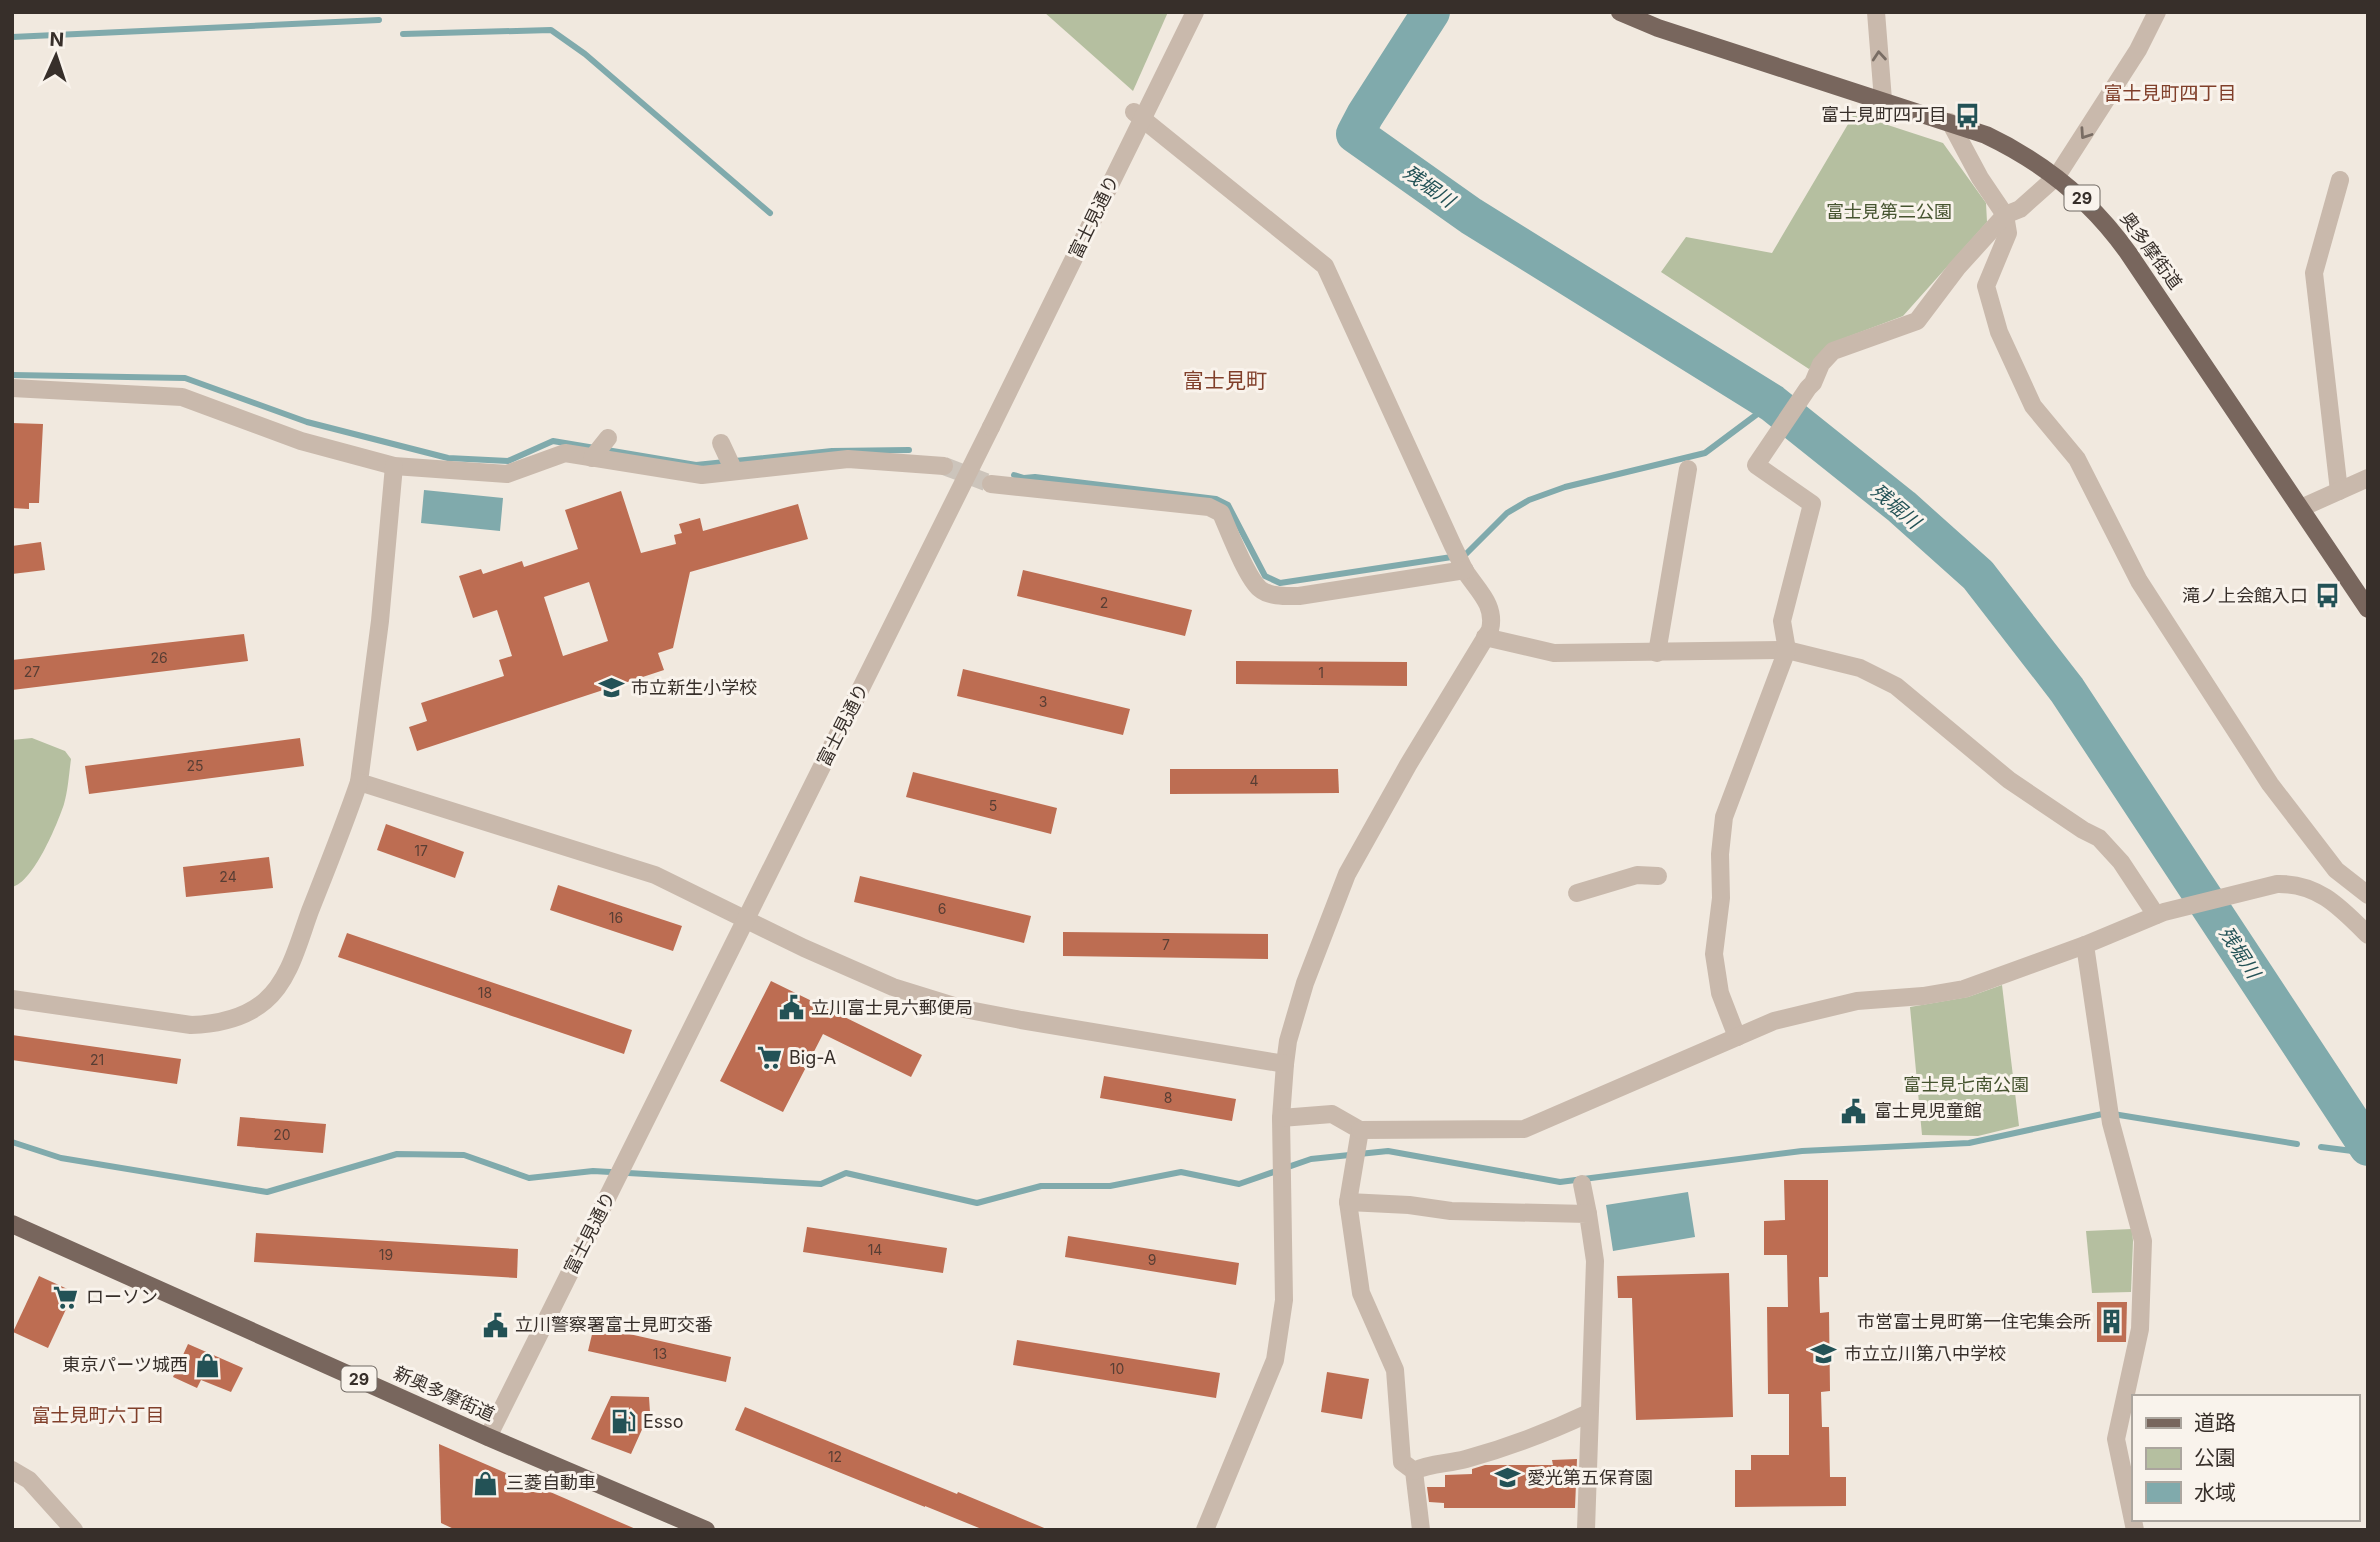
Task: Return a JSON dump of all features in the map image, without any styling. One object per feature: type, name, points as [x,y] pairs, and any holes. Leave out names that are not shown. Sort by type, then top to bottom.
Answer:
[{"type":"main road","name":"奥多摩街道","points":[[1620,12],[1658,28],[1950,122],[2018,150],[2057,176],[2097,213],[2115,234],[2368,609]]},
{"type":"main road","name":"新奥多摩街道","points":[[12,1224],[488,1437],[706,1530]]},
{"type":"street","name":"富士見通り","points":[[488,1437],[1195,12]]},
{"type":"street","points":[[1876,12],[1883,100]]},
{"type":"street","points":[[1737,1037],[1720,993],[1714,954],[1721,898],[1720,854],[1724,817],[1787,650],[1782,621],[1812,504],[1756,465],[1813,383],[1821,364],[1833,351],[1917,321],[1957,268],[2005,215],[2020,209],[2057,176],[2138,50],[2157,12]]},
{"type":"street","points":[[1134,112],[1325,266],[1459,558],[1490,606],[1492,619],[1485,637],[1408,765],[1347,874],[1305,983],[1284,1064],[1281,1118],[1284,1300],[1275,1360],[1205,1530]]},
{"type":"street","points":[[1950,122],[1980,178],[2005,215],[2008,233],[1986,286],[1999,332],[2033,406],[2077,459],[2139,581],[2270,784],[2336,870],[2368,895]]},
{"type":"street","points":[[2339,491],[2314,273],[2340,180]]},
{"type":"street","points":[[12,388],[182,397],[301,441],[394,467],[507,474],[565,453],[702,475],[848,459],[944,466]]},
{"type":"street","points":[[593,456],[608,438]]},
{"type":"street","points":[[721,443],[734,471]]},
{"type":"street","points":[[12,999],[191,1025],[216,1024],[243,1015],[265,1001],[282,982],[334,856],[359,782],[377,647],[394,467]]},
{"type":"street","points":[[1657,653],[1688,469]]},
{"type":"street","points":[[2301,508],[2368,478]]},
{"type":"street","points":[[991,484],[1209,507],[1221,513],[1244,565],[1260,589],[1277,595],[1299,596],[1459,558]]},
{"type":"street","points":[[1485,637],[1554,653],[1787,650],[1860,668],[1896,687],[2010,780],[2099,838],[2121,862],[2160,914]]},
{"type":"street","points":[[359,782],[655,875],[892,987],[964,1009],[1284,1064]]},
{"type":"street","points":[[1577,893],[1637,875],[1658,876]]},
{"type":"street","points":[[1281,1118],[1332,1114],[1358,1137],[1524,1129],[1774,1021],[1857,1001],[1923,996],[1964,989],[2085,945],[2160,914],[2244,890],[2286,883],[2314,889],[2343,910],[2368,934]]},
{"type":"street","points":[[2085,945],[2110,1114],[2143,1241],[2140,1329],[2116,1439],[2132,1516]]},
{"type":"street","points":[[1358,1137],[1349,1202],[1362,1293],[1395,1370],[1402,1462],[1413,1471],[1421,1530]]},
{"type":"street","points":[[1582,1184],[1595,1261],[1586,1530]]},
{"type":"street","points":[[1349,1202],[1409,1205],[1451,1211],[1588,1214]]},
{"type":"street","points":[[1413,1471],[1424,1466],[1463,1460],[1515,1444],[1589,1413]]},
{"type":"street","points":[[12,1470],[29,1480],[74,1530]]},
{"type":"green space","points":[[1044,12],[1168,12],[1133,91]]},
{"type":"green space","name":"富士見第二公園","points":[[1854,114],[1943,143],[1986,203],[1987,222],[1903,316],[1834,342],[1809,369],[1661,272],[1686,237],[1772,253]]},
{"type":"green space","points":[[32,738],[65,751],[71,759],[68,782],[61,813],[44,851],[28,875],[12,887],[12,740]]},
{"type":"green space","name":"富士見七南公園","points":[[2002,985],[2019,1126],[1978,1136],[1922,1135],[1910,1007],[1968,997]]},
{"type":"green space","points":[[2132,1229],[2131,1292],[2092,1293],[2086,1231]]},
{"type":"water","points":[[424,490],[503,498],[500,531],[421,523]]},
{"type":"water","points":[[1688,1192],[1695,1237],[1613,1251],[1606,1205]]},
{"type":"building","points":[[12,423],[43,424],[39,503],[29,503],[29,509],[12,508]]},
{"type":"building","points":[[621,491],[641,553],[676,544],[674,535],[682,533],[679,524],[700,518],[703,531],[798,504],[808,539],[690,572],[673,648],[658,653],[664,670],[417,751],[409,727],[427,721],[421,703],[504,676],[499,660],[512,656],[497,610],[473,618],[459,576],[481,569],[483,574],[522,561],[524,567],[578,549],[565,510]],"holes":[[[589,582],[608,641],[563,656],[544,597]]]},
{"type":"building","points":[[41,542],[45,570],[12,574],[12,546]]},
{"type":"building","points":[[1023,570],[1192,610],[1185,636],[1017,596]]},
{"type":"building","points":[[244,634],[248,661],[12,690],[12,660]]},
{"type":"building","points":[[1236,661],[1407,662],[1407,686],[1236,684]]},
{"type":"building","points":[[963,669],[1130,709],[1123,735],[957,696]]},
{"type":"building","points":[[300,738],[304,766],[89,794],[85,766]]},
{"type":"building","points":[[1170,769],[1338,769],[1339,793],[1170,794]]},
{"type":"building","points":[[913,772],[1057,808],[1051,834],[906,797]]},
{"type":"building","points":[[386,824],[464,852],[455,878],[377,850]]},
{"type":"building","points":[[269,857],[273,888],[186,897],[183,867]]},
{"type":"building","points":[[860,876],[1031,916],[1024,943],[854,902]]},
{"type":"building","points":[[558,885],[682,926],[673,951],[550,910]]},
{"type":"building","points":[[1063,932],[1268,934],[1268,959],[1063,956]]},
{"type":"building","points":[[347,933],[632,1030],[624,1054],[338,957]]},
{"type":"building","points":[[771,981],[922,1055],[911,1077],[823,1034],[783,1112],[720,1081]]},
{"type":"building","points":[[12,1035],[181,1059],[177,1084],[12,1060]]},
{"type":"building","points":[[1104,1076],[1236,1099],[1232,1121],[1100,1098]]},
{"type":"building","points":[[240,1117],[326,1124],[323,1153],[237,1146]]},
{"type":"building","points":[[1784,1180],[1828,1180],[1828,1277],[1819,1277],[1820,1313],[1829,1312],[1830,1391],[1821,1392],[1822,1427],[1829,1427],[1830,1477],[1846,1477],[1846,1506],[1735,1507],[1735,1470],[1751,1470],[1751,1455],[1789,1455],[1789,1394],[1768,1394],[1767,1307],[1788,1307],[1787,1255],[1764,1255],[1764,1221],[1785,1220]]},
{"type":"building","points":[[807,1227],[947,1248],[943,1273],[803,1252]]},
{"type":"building","points":[[256,1233],[518,1249],[517,1278],[254,1262]]},
{"type":"building","points":[[1068,1236],[1239,1263],[1236,1285],[1065,1257]]},
{"type":"building","points":[[1729,1273],[1733,1417],[1636,1420],[1632,1298],[1618,1298],[1617,1276]]},
{"type":"building","points":[[39,1276],[74,1292],[48,1348],[13,1332]]},
{"type":"building","name":"市営富士見町第一住宅集会所","points":[[2097,1302],[2127,1302],[2126,1342],[2097,1342]]},
{"type":"building","points":[[594,1326],[731,1357],[726,1382],[588,1351]]},
{"type":"building","points":[[1017,1340],[1220,1373],[1216,1398],[1013,1365]]},
{"type":"building","points":[[188,1344],[243,1368],[231,1392],[201,1380],[197,1388],[173,1377]]},
{"type":"building","points":[[1327,1372],[1369,1379],[1362,1419],[1321,1412]]},
{"type":"building","points":[[611,1396],[649,1397],[651,1428],[644,1425],[631,1454],[591,1439]]},
{"type":"building","points":[[745,1407],[1049,1530],[984,1530],[925,1507],[735,1430]]},
{"type":"building","name":"三菱自動車","points":[[439,1444],[638,1530],[456,1530],[441,1523]]},
{"type":"building","points":[[1577,1459],[1575,1508],[1444,1508],[1444,1503],[1429,1502],[1427,1487],[1445,1487],[1445,1475],[1472,1474],[1472,1469],[1485,1465],[1553,1465],[1552,1460]]},
{"type":"waterway","name":"残堀川","points":[[1431,12],[1355,134],[1471,216],[1772,403],[1902,507],[1978,575],[2067,690],[2368,1147]]},
{"type":"waterway","points":[[12,37],[379,20]]},
{"type":"waterway","points":[[403,34],[551,30],[585,54],[770,213]]},
{"type":"waterway","points":[[12,375],[185,378],[307,422],[448,458],[508,461],[553,441],[696,465],[832,451],[909,450]]},
{"type":"waterway","points":[[1014,475],[1216,499],[1228,505],[1265,576],[1280,583],[1465,555],[1507,513],[1529,500],[1565,487],[1705,453],[1772,403]]},
{"type":"waterway","points":[[12,1142],[61,1158],[267,1192],[397,1154],[464,1155],[529,1178],[593,1171],[821,1184],[846,1173],[977,1203],[1041,1186],[1110,1186],[1181,1172],[1239,1184],[1311,1159],[1388,1151],[1560,1182],[1802,1151],[1969,1143],[2107,1113],[2297,1144]]},
{"type":"waterway","points":[[2321,1147],[2368,1153]]},
{"type":"tunnel","points":[[944,466],[991,484]]},
{"type":"place","name":"富士見町四丁目","points":[[1967,115]]},
{"type":"place","name":"滝ノ上会館入口","points":[[2328,596]]},
{"type":"place","name":"市立新生小学校","points":[[611,688]]},
{"type":"place","name":"立川富士見六郵便局","points":[[791,1008]]},
{"type":"place","name":"Big-A","points":[[769,1058]]},
{"type":"place","name":"富士見児童館","points":[[1854,1111]]},
{"type":"place","name":"ローソン","points":[[66,1297]]},
{"type":"place","name":"市営富士見町第一住宅集会所","points":[[2111,1322]]},
{"type":"place","name":"立川警察署富士見町交番","points":[[495,1325]]},
{"type":"place","name":"市立立川第八中学校","points":[[1824,1354]]},
{"type":"place","name":"東京パーツ城西","points":[[208,1365]]},
{"type":"place","name":"Esso","points":[[623,1422]]},
{"type":"place","name":"愛光第五保育園","points":[[1507,1478]]},
{"type":"place","name":"三菱自動車","points":[[486,1483]]},
{"type":"district","name":"富士見町四丁目","points":[[2170,93]]},
{"type":"district","name":"富士見町","points":[[1225,381]]},
{"type":"district","name":"富士見町六丁目","points":[[98,1415]]}]
